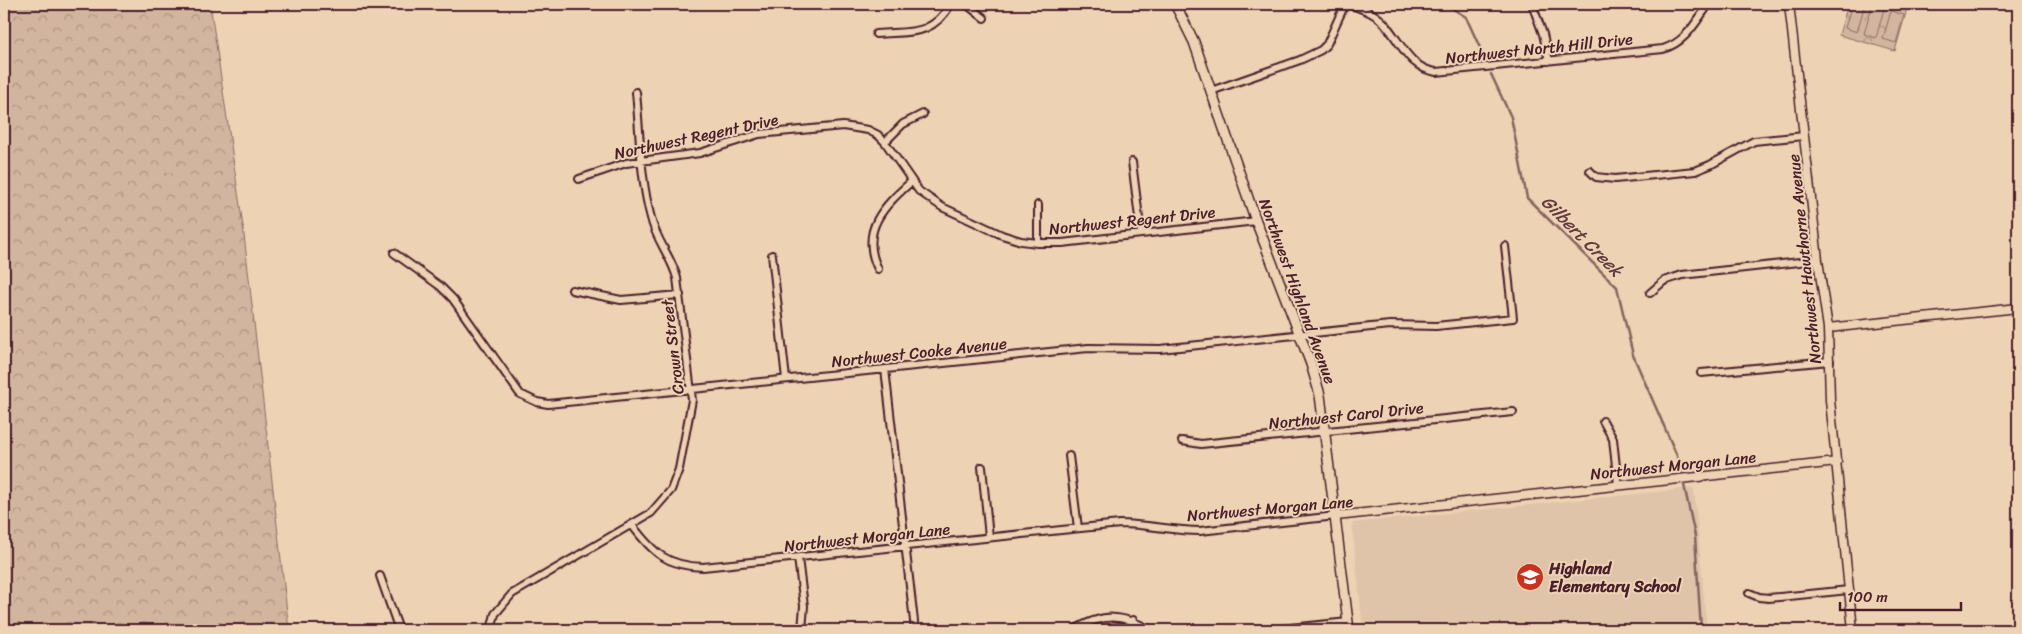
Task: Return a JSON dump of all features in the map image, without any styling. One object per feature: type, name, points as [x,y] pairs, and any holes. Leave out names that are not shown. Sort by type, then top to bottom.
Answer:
[{"type":"main road","name":"Northwest Highland Avenue","points":[[1175,4],[1188,27],[1256,221],[1318,387],[1326,431],[1349,626]]},
{"type":"street","points":[[876,34],[928,28],[942,18],[951,4]]},
{"type":"street","points":[[966,4],[984,18]]},
{"type":"street","points":[[1211,91],[1300,60],[1322,50],[1327,44],[1346,4]]},
{"type":"street","name":"Northwest North Hill Drive","points":[[1346,4],[1377,16],[1412,60],[1420,67],[1428,71],[1449,72],[1663,49],[1673,46],[1686,36],[1709,4]]},
{"type":"street","points":[[1532,4],[1543,34],[1549,61]]},
{"type":"street","name":"Northwest Hawthorne Avenue","points":[[1789,4],[1818,260],[1828,328],[1830,400],[1853,630]]},
{"type":"street","name":"Crown Street","points":[[491,630],[496,614],[512,594],[651,513],[671,490],[678,468],[690,414],[692,390],[680,295],[674,265],[654,229],[650,217],[642,160],[636,92]]},
{"type":"street","points":[[885,142],[903,124],[923,114]]},
{"type":"street","name":"Northwest Regent Drive","points":[[579,178],[593,175],[614,166],[642,160],[700,153],[759,134],[825,126],[843,126],[878,135],[885,142],[911,182],[930,200],[966,219],[1020,241],[1038,243],[1062,242],[1256,221]]},
{"type":"street","points":[[1590,172],[1596,177],[1615,179],[1695,171],[1710,166],[1754,141],[1804,136]]},
{"type":"street","points":[[1132,162],[1141,234]]},
{"type":"street","points":[[878,269],[871,243],[876,222],[887,204],[911,182]]},
{"type":"street","points":[[1038,205],[1038,243]]},
{"type":"street","name":"Northwest Cooke Avenue","points":[[394,253],[440,286],[453,299],[474,326],[514,386],[528,399],[548,404],[1088,348],[1160,349],[1390,325],[1436,326],[1513,318],[1505,246]]},
{"type":"street","points":[[772,255],[786,379]]},
{"type":"street","points":[[1650,294],[1664,281],[1682,275],[1818,260]]},
{"type":"street","points":[[572,290],[621,300],[680,295]]},
{"type":"street","points":[[1828,328],[2018,308]]},
{"type":"street","points":[[1701,373],[1830,361]]},
{"type":"street","points":[[885,369],[914,630]]},
{"type":"street","name":"Northwest Carol Drive","points":[[1182,441],[1201,444],[1513,412]]},
{"type":"street","points":[[1603,421],[1613,439],[1618,485]]},
{"type":"street","points":[[1069,456],[1078,528]]},
{"type":"street","name":"Northwest Morgan Lane","points":[[632,525],[656,553],[680,565],[703,566],[1131,524],[1200,531],[1836,462]]},
{"type":"street","points":[[982,467],[990,537]]},
{"type":"street","points":[[798,558],[804,606],[802,630]]},
{"type":"street","points":[[380,576],[400,630]]},
{"type":"street","points":[[1748,593],[1769,598],[1849,590]]},
{"type":"street","points":[[1074,630],[1099,619],[1123,618],[1133,620],[1151,630]]},
{"type":"street","points":[[1131,630],[1133,620]]},
{"type":"street","points":[[1271,630],[1349,626]]},
{"type":"shaded area","name":"Highland Elementary School","points":[[1694,488],[1707,630],[1363,630],[1352,523]]},
{"type":"green space","points":[[4,4],[210,4],[243,226],[289,630],[4,630]]},
{"type":"green space","points":[[1848,4],[1890,4],[1907,9],[1895,51],[1839,35]]},
{"type":"green space","points":[[1852,4],[1865,4],[1857,32],[1845,28]]},
{"type":"green space","points":[[1872,6],[1884,9],[1876,38],[1864,34]]},
{"type":"green space","points":[[1891,11],[1904,15],[1896,43],[1883,39]]},
{"type":"waterway","name":"Gilbert Creek","points":[[1445,4],[1466,17],[1486,61]]},
{"type":"waterway","name":"Gilbert Creek","points":[[1491,74],[1511,117],[1527,198],[1617,287],[1633,355],[1677,456],[1681,472]]},
{"type":"waterway","name":"Gilbert Creek","points":[[1684,485],[1695,536],[1701,630]]},
{"type":"place","name":"Highland Elementary School","points":[[1530,577]]}]
